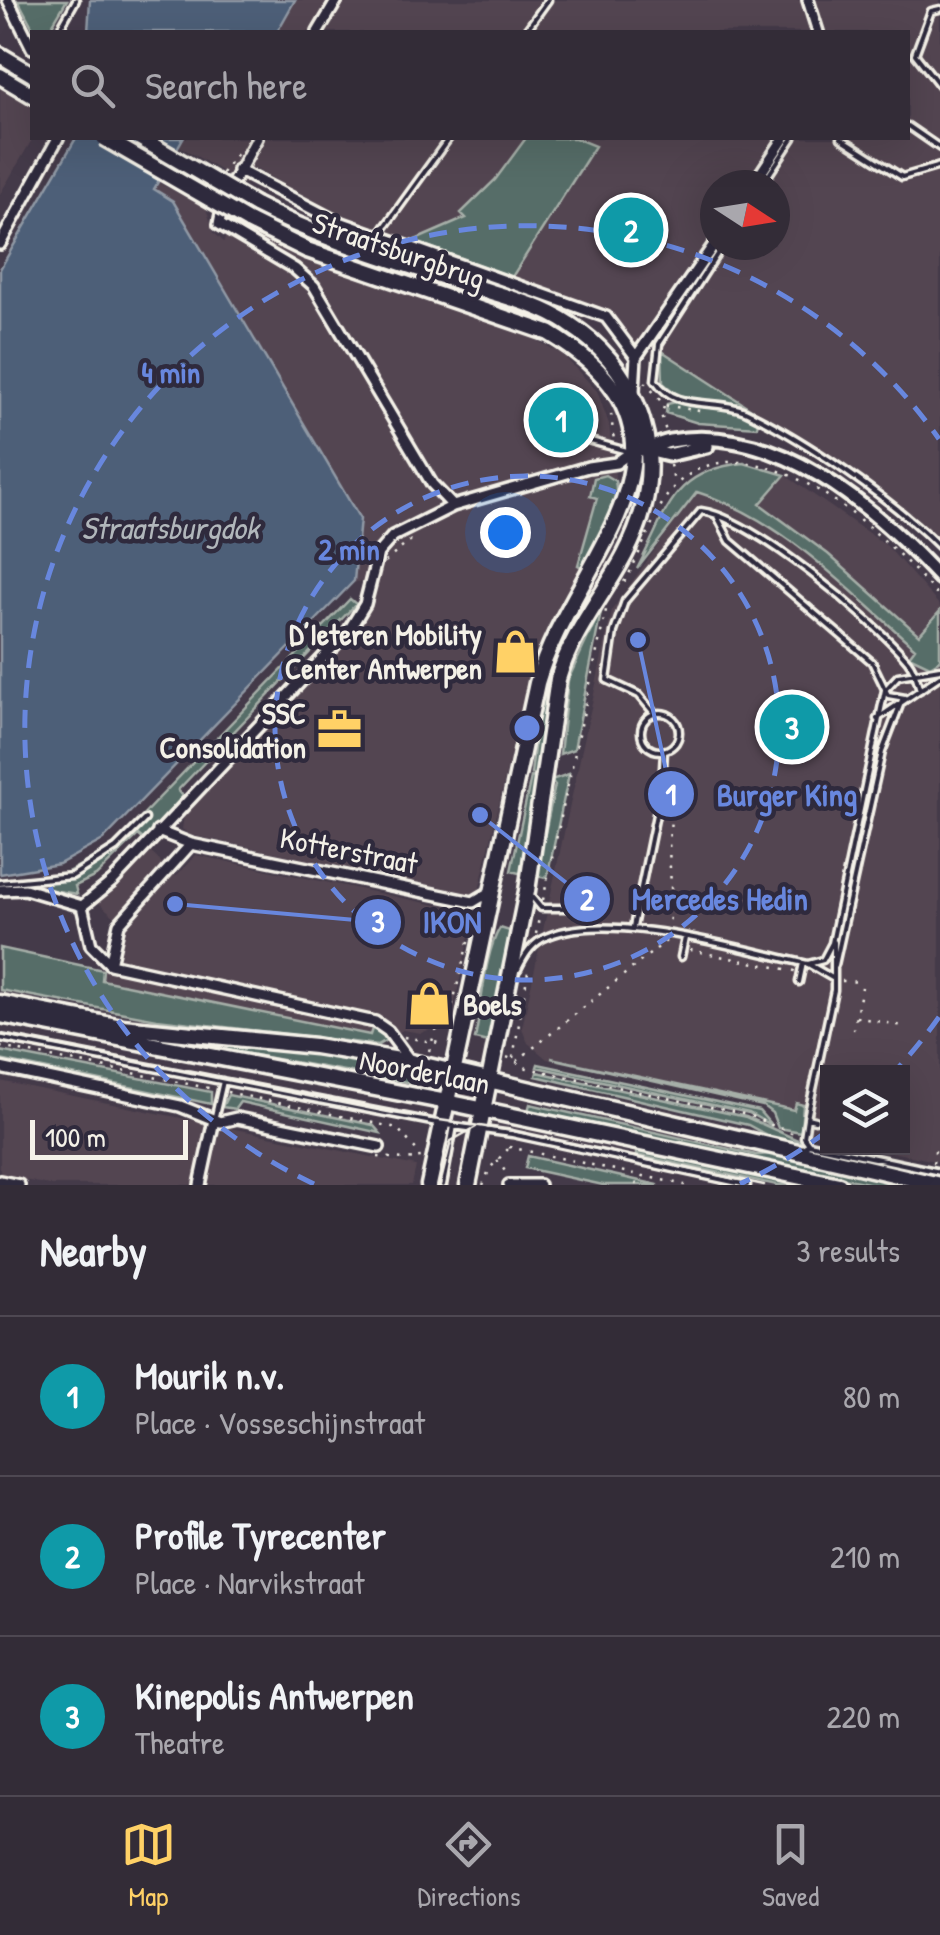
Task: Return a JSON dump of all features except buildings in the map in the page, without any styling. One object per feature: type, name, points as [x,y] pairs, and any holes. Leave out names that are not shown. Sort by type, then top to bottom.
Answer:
[{"type":"main road","points":[[0,55],[30,73]]},
{"type":"main road","points":[[0,76],[30,95]]},
{"type":"main road","name":"Straatsburgbrug","points":[[108,140],[287,242],[549,333],[582,355],[602,376],[624,413],[631,452]]},
{"type":"main road","name":"Straatsburgbrug","points":[[144,140],[291,224],[550,313],[610,359],[634,394],[648,450],[646,495],[636,531],[568,648],[558,679],[527,891],[468,1185]]},
{"type":"main road","points":[[428,1185],[448,1125],[447,1102],[541,667],[616,527],[626,497],[631,452]]},
{"type":"main road","name":"Noorderlaan","points":[[0,1002],[136,1029],[315,1046],[411,1062],[940,1185]]},
{"type":"main road","name":"Noorderlaan","points":[[0,1015],[447,1102],[839,1185]]},
{"type":"street","points":[[8,0],[30,44]]},
{"type":"street","points":[[319,30],[337,0]]},
{"type":"street","points":[[808,0],[817,30]]},
{"type":"street","points":[[0,244],[57,140]]},
{"type":"street","points":[[256,140],[224,199],[219,224],[295,269],[314,286],[432,484],[452,506]]},
{"type":"street","points":[[763,170],[783,140]]},
{"type":"street","points":[[238,170],[316,212],[606,317],[636,357]]},
{"type":"street","points":[[634,394],[636,357],[703,260]]},
{"type":"street","points":[[82,906],[349,630],[365,604],[386,540],[452,506],[588,466],[616,463],[631,452],[648,450],[668,455],[726,442],[758,445],[793,459],[898,535],[940,578]]},
{"type":"street","name":"Kotterstraat","points":[[158,831],[191,844],[473,902],[494,890]]},
{"type":"street","points":[[110,964],[119,924],[191,844]]},
{"type":"street","points":[[0,886],[82,906]]},
{"type":"street","points":[[82,906],[91,946],[110,964]]},
{"type":"street","name":"Noorderlaan","points":[[110,964],[375,1022],[388,1030],[411,1062]]},
{"type":"street","points":[[0,1068],[180,1106],[214,1120],[237,1118],[378,1147]]},
{"type":"street","points":[[200,1185],[214,1120]]},
{"type":"street","points":[[0,1181],[18,1185]]},
{"type":"street","points":[[511,1184],[539,1185]]},
{"type":"lane","points":[[59,30],[76,0]]},
{"type":"lane","points":[[526,30],[548,0]]},
{"type":"lane","points":[[940,8],[932,11],[915,54],[940,86]]},
{"type":"lane","points":[[910,127],[940,148]]},
{"type":"lane","points":[[379,234],[448,140]]},
{"type":"lane","points":[[772,170],[792,140]]},
{"type":"lane","points":[[844,140],[902,177],[940,166]]},
{"type":"lane","points":[[713,260],[659,344],[655,380],[663,393],[683,402],[718,404],[756,417],[872,492],[940,548]]},
{"type":"lane","points":[[587,440],[631,452]]},
{"type":"lane","points":[[632,929],[658,807],[664,751],[676,742],[679,727],[670,715],[654,713],[639,696],[611,686],[607,674],[625,601],[697,514],[706,511],[752,532],[801,566],[892,644],[914,673],[920,690]]},
{"type":"lane","points":[[718,516],[730,541],[872,662],[888,696],[903,699]]},
{"type":"lane","points":[[799,982],[806,964],[826,958],[834,932],[885,690],[898,676],[940,669]]},
{"type":"lane","points":[[877,719],[940,676]]},
{"type":"lane","points":[[834,964],[882,752],[903,699]]},
{"type":"lane","points":[[654,713],[643,724],[642,739],[648,747],[664,751]]},
{"type":"lane","points":[[0,886],[72,876],[116,848],[145,818]]},
{"type":"lane","points":[[527,891],[542,908],[590,908]]},
{"type":"lane","points":[[510,982],[534,946],[573,931],[632,929],[806,964],[834,979]]},
{"type":"lane","points":[[809,1144],[804,1136],[834,979],[834,932]]},
{"type":"lane","points":[[681,957],[685,938]]},
{"type":"lane","points":[[0,1038],[747,1185]]},
{"type":"lane","points":[[214,1120],[222,1081]]},
{"type":"lane","points":[[807,1118],[815,1120]]},
{"type":"lane","points":[[443,1185],[448,1125]]},
{"type":"lane","points":[[794,1153],[809,1144],[940,1172]]},
{"type":"path","points":[[644,374],[653,396],[664,405],[661,414]]},
{"type":"path","points":[[670,480],[675,484],[696,470],[724,463],[747,460],[771,465],[866,526],[940,599]]},
{"type":"path","points":[[375,565],[391,560],[420,533]]},
{"type":"path","points":[[515,1060],[534,946],[603,619]]},
{"type":"path","points":[[515,1060],[664,944],[673,906],[666,842],[673,811],[658,807]]},
{"type":"path","points":[[460,1046],[432,1041],[450,1015],[465,940],[475,923]]},
{"type":"path","points":[[683,948],[801,972]]},
{"type":"path","points":[[834,979],[863,984],[853,1030]]},
{"type":"path","points":[[856,1016],[903,1026]]},
{"type":"path","points":[[0,1046],[398,1128],[421,1160],[420,1167]]},
{"type":"path","points":[[496,1054],[748,1115],[773,1129],[804,1136]]},
{"type":"path","points":[[933,1165],[936,1145]]},
{"type":"path","points":[[378,1147],[376,1156],[402,1162],[421,1160]]},
{"type":"path","points":[[483,1185],[496,1159],[509,1148],[685,1185]]},
{"type":"path","points":[[496,1159],[511,1184]]},
{"type":"path","points":[[636,1185],[639,1175]]},
{"type":"shaded area","points":[[295,0],[940,0],[940,541],[902,508],[662,351],[644,345],[634,349],[617,322],[602,311],[331,211],[254,168],[245,185],[179,146],[182,140],[910,140],[910,30],[278,30]]},
{"type":"shaded area","points":[[0,87],[30,104],[32,140],[0,194]]},
{"type":"shaded area","points":[[157,182],[206,208],[214,233],[224,242],[229,219],[290,252],[525,334],[562,354],[597,391],[609,424],[617,494],[610,518],[532,662],[478,895],[190,835],[182,829],[185,810],[358,628],[370,606],[379,564],[364,581],[351,583],[154,189]]},
{"type":"shaded area","points":[[785,475],[887,546],[940,606],[940,1162],[906,1155],[910,1155],[910,1065],[820,1065],[820,1136],[801,1132],[802,1106],[795,1111],[547,1059],[528,1043],[522,1028],[612,610],[697,491],[759,504]]},
{"type":"shaded area","points":[[149,851],[176,876],[196,855],[474,913],[451,1021],[421,1033],[403,1030],[388,1039],[373,1027],[371,1035],[102,980],[115,917],[99,903]]},
{"type":"shaded area","points":[[0,1081],[416,1166],[412,1185],[49,1185],[0,1175]]},
{"type":"green space","points":[[18,0],[67,0],[49,30],[34,30]]},
{"type":"green space","points":[[525,140],[580,140],[595,146],[512,277],[413,241],[466,218],[461,213],[495,180]]},
{"type":"green space","points":[[662,351],[759,414],[757,427],[698,423],[666,413],[667,404],[684,400],[663,383]]},
{"type":"green space","points":[[744,463],[785,475],[760,504],[828,554],[919,635],[940,611],[940,660],[930,666],[909,656],[915,648],[814,558],[758,520],[697,492],[637,569],[665,512],[686,484],[720,467]]},
{"type":"green space","points":[[605,475],[615,481],[615,504],[582,567],[578,565],[597,498],[590,496],[594,478]]},
{"type":"green space","points":[[350,599],[356,604],[178,790],[183,796],[144,840],[138,835],[96,876],[75,886],[77,894],[45,889],[46,884],[111,848]]},
{"type":"green space","points":[[602,607],[574,749],[560,754],[568,680]]},
{"type":"green space","points":[[560,638],[565,641],[549,692],[539,775],[531,774],[541,690]]},
{"type":"green space","points":[[569,774],[547,878],[536,876],[555,785],[551,780]]},
{"type":"green space","points":[[531,777],[539,779],[523,874],[511,871]]},
{"type":"green space","points":[[500,928],[513,932],[492,1043],[475,1039],[487,966]]},
{"type":"green space","points":[[0,948],[103,970],[102,980],[370,1035],[373,1026],[388,1039],[378,1045],[157,1019],[0,990]]},
{"type":"green space","points":[[227,1043],[415,1068],[412,1083],[226,1050]]},
{"type":"green space","points":[[0,1051],[211,1092],[211,1104],[0,1060]]},
{"type":"green space","points":[[551,1058],[794,1110],[796,1103],[803,1105],[801,1132],[778,1128],[772,1113],[763,1106]]},
{"type":"green space","points":[[538,1064],[759,1111],[772,1126],[749,1113],[537,1067]]},
{"type":"green space","points":[[537,1072],[746,1117],[802,1142],[781,1143],[748,1125],[536,1076]]},
{"type":"green space","points":[[228,1095],[373,1125],[380,1133],[240,1102],[235,1109],[222,1107]]},
{"type":"green space","points":[[530,1104],[756,1155],[772,1154],[915,1185],[877,1185],[528,1111]]},
{"type":"green space","points":[[529,1124],[817,1185],[777,1185],[636,1155],[636,1151]]},
{"type":"green space","points":[[528,1156],[658,1185],[603,1185],[525,1168]]},
{"type":"water","points":[[90,0],[295,0],[278,30],[88,30]]},
{"type":"water","name":"Straatsburgdok","points":[[75,140],[182,140],[154,189],[173,201],[360,519],[354,581],[103,840],[59,864],[0,874],[0,269]]},
{"type":"tram line","points":[[0,1035],[393,1113],[513,1131],[764,1185]]},
{"type":"tram line","points":[[440,1185],[451,1141],[476,1127]]},
{"type":"place","name":"Profile Tyrecenter","points":[[631,230]]},
{"type":"place","name":"Mourik n.v.","points":[[561,420]]},
{"type":"place","name":"Burger King","points":[[638,640]]},
{"type":"place","name":"D’Ieteren Mobility Center Antwerpen","points":[[515,651]]},
{"type":"place","name":"Kinepolis Antwerpen","points":[[792,727]]},
{"type":"place","name":"SSC Consolidation","points":[[339,730]]},
{"type":"place","name":"Mercedes Hedin","points":[[480,815]]},
{"type":"place","name":"IKON","points":[[175,904]]},
{"type":"place","name":"Boels","points":[[430,1004]]}]
